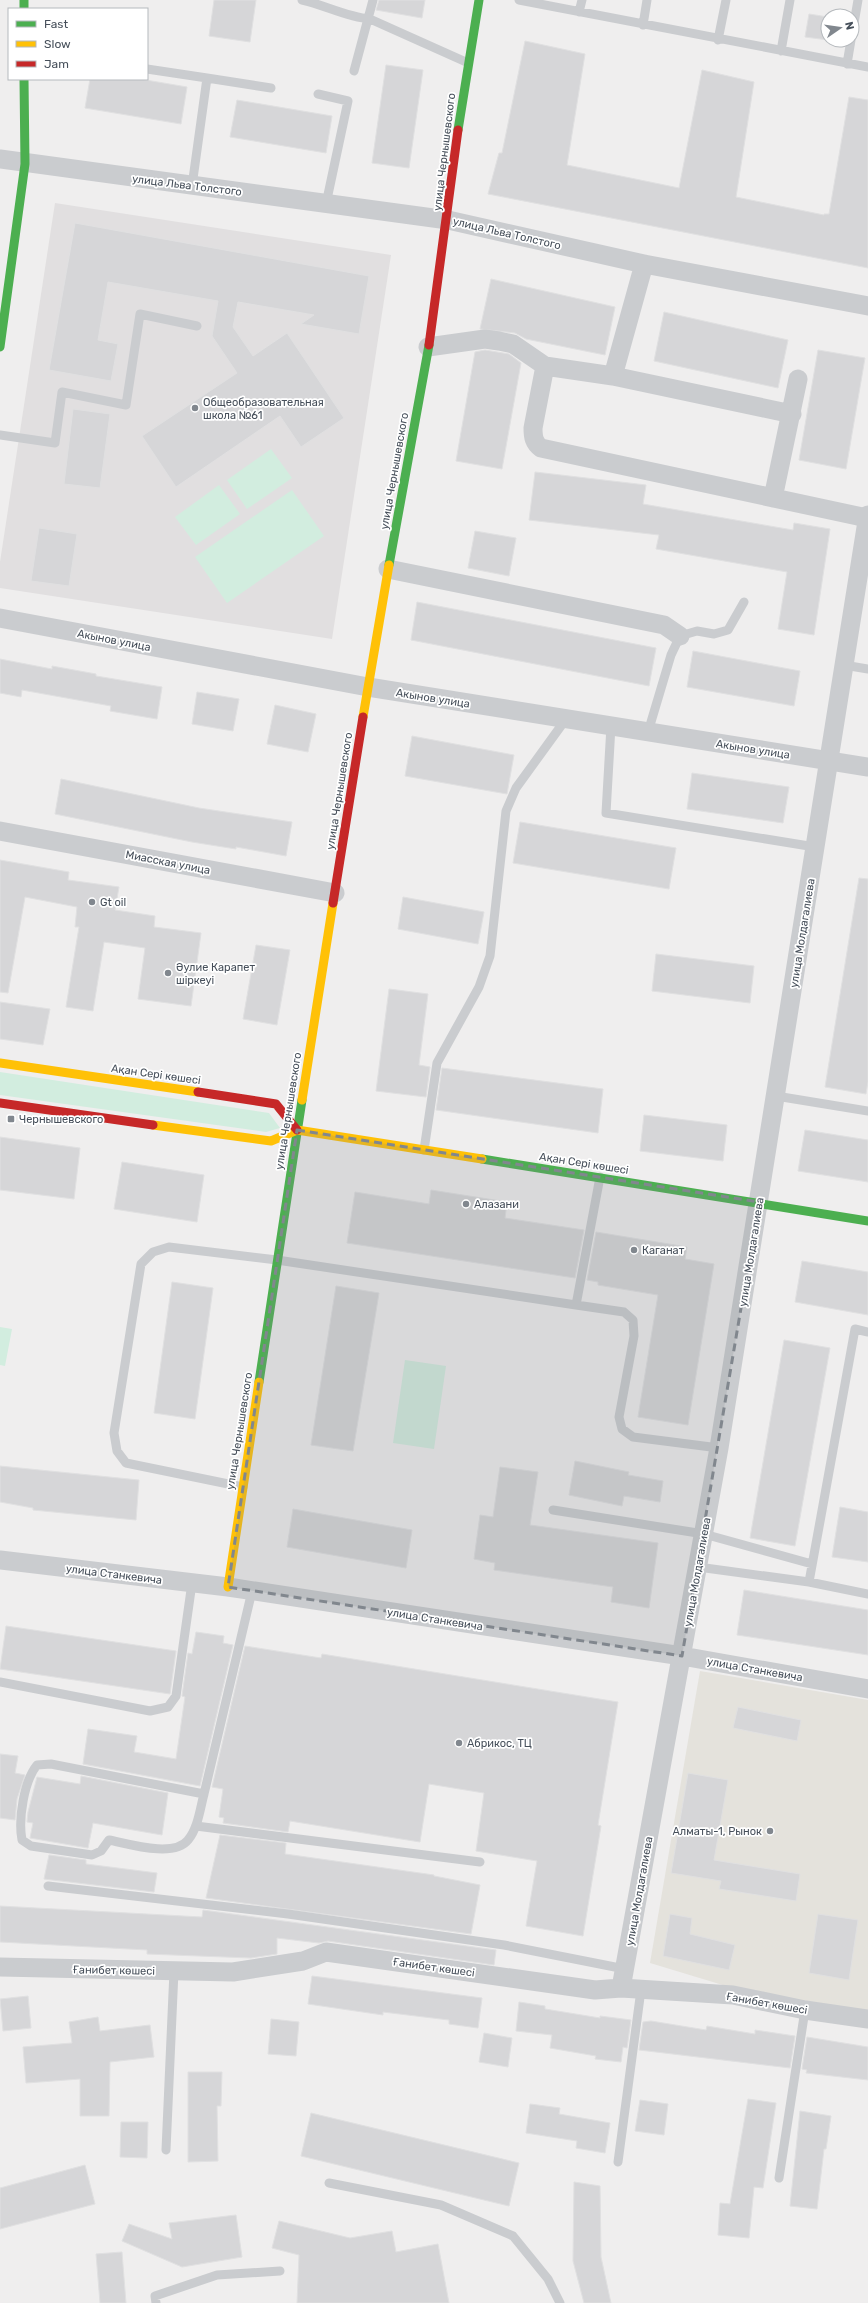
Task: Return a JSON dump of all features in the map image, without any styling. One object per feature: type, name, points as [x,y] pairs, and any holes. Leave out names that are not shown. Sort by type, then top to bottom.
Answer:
[{"type":"street","name":"улица Чернышевского","points":[[228,1587],[297,1130],[368,687],[428,347],[448,220],[466,62],[479,0]]},
{"type":"street","points":[[0,347],[2,318],[10,277],[26,164],[24,80]]},
{"type":"street","name":"улица Льва Толстого","points":[[0,159],[26,164],[448,220],[644,264],[868,306]]},
{"type":"street","points":[[613,376],[644,264]]},
{"type":"street","points":[[428,347],[485,339],[499,341],[513,344],[545,366],[613,376],[792,414]]},
{"type":"street","points":[[545,366],[533,428],[533,437],[536,445],[541,448],[868,518]]},
{"type":"street","points":[[773,498],[792,414],[798,379]]},
{"type":"street","name":"улица Молдагалиева","points":[[621,1988],[719,1448],[868,515]]},
{"type":"street","points":[[388,569],[664,625],[680,636]]},
{"type":"street","name":"Акынов улица","points":[[0,618],[368,687],[868,766]]},
{"type":"street","name":"Миасская улица","points":[[0,831],[335,893]]},
{"type":"street","name":"Ақан Сері көшесі","points":[[0,1063],[276,1104],[297,1130],[759,1202],[868,1221]]},
{"type":"street","points":[[0,1103],[271,1141],[297,1130]]},
{"type":"street","name":"улица Станкевича","points":[[0,1560],[252,1590],[682,1656],[868,1688]]},
{"type":"street","name":"Ғанибет көшесі","points":[[0,1967],[233,1972],[303,1961],[326,1952],[595,1990],[621,1988],[733,1995],[805,2010],[868,2019]]},
{"type":"lane","points":[[302,0],[323,4],[354,18],[370,19],[466,62]]},
{"type":"lane","points":[[354,71],[370,19],[373,0]]},
{"type":"lane","points":[[519,0],[718,40],[868,67]]},
{"type":"lane","points":[[579,12],[582,0]]},
{"type":"lane","points":[[642,25],[647,0]]},
{"type":"lane","points":[[718,40],[726,0]]},
{"type":"lane","points":[[781,52],[790,0]]},
{"type":"lane","points":[[847,64],[850,48]]},
{"type":"lane","points":[[148,69],[271,88]]},
{"type":"lane","points":[[192,186],[207,78]]},
{"type":"lane","points":[[318,94],[348,101],[326,204]]},
{"type":"lane","points":[[0,275],[10,277]]},
{"type":"lane","points":[[0,435],[55,444],[62,392],[126,405],[140,314],[197,326]]},
{"type":"lane","points":[[648,732],[671,655],[680,636],[697,631],[714,634],[728,630],[744,602]]},
{"type":"lane","points":[[844,665],[868,669]]},
{"type":"lane","points":[[424,1150],[438,1063],[479,987],[490,956],[506,811],[516,788],[566,719]]},
{"type":"lane","points":[[611,726],[606,814],[815,847]]},
{"type":"lane","points":[[776,1096],[868,1111]]},
{"type":"lane","points":[[576,1305],[600,1177]]},
{"type":"lane","points":[[243,1487],[126,1463],[117,1450],[114,1434],[141,1264],[153,1252],[169,1247],[277,1260],[624,1312],[632,1320],[634,1336],[619,1418],[622,1429],[633,1436],[719,1448]]},
{"type":"lane","points":[[808,1582],[855,1329],[868,1332]]},
{"type":"lane","points":[[553,1510],[704,1534],[812,1564]]},
{"type":"lane","points":[[698,1567],[808,1582],[868,1594]]},
{"type":"lane","points":[[0,1682],[150,1711],[168,1707],[176,1696],[192,1583]]},
{"type":"lane","points":[[204,1794],[51,1764],[37,1765],[30,1774],[20,1826],[22,1840],[31,1846],[92,1855],[101,1851],[108,1840],[168,1850],[180,1847],[188,1841],[196,1826],[204,1794],[252,1590]]},
{"type":"lane","points":[[196,1826],[480,1862]]},
{"type":"lane","points":[[48,1886],[288,1914],[504,1945],[625,1969]]},
{"type":"lane","points":[[166,2150],[174,1971]]},
{"type":"lane","points":[[618,2162],[641,1990]]},
{"type":"lane","points":[[779,2178],[805,2010]]},
{"type":"lane","points":[[329,2183],[441,2204],[513,2236],[548,2279],[560,2303]]},
{"type":"lane","points":[[156,2303],[155,2296],[217,2275],[280,2272]]},
{"type":"highlighted area","points":[[297,1130],[759,1202],[682,1656],[228,1587]]},
{"type":"shaded area","name":"Общеобразовательная школа №61","points":[[55,203],[391,255],[332,639],[0,588],[0,562]]},
{"type":"shaded area","name":"Алматы-1, Рынок","points":[[700,1671],[868,1700],[868,2021],[805,2010],[650,1963]]},
{"type":"green space","points":[[271,449],[292,478],[247,509],[227,480]]},
{"type":"green space","points":[[219,485],[240,514],[196,545],[175,517]]},
{"type":"green space","points":[[292,490],[324,536],[227,603],[195,557]]},
{"type":"green space","points":[[0,1072],[269,1113],[280,1128],[266,1132],[0,1095]]},
{"type":"green space","points":[[0,1327],[12,1329],[5,1366],[0,1365]]},
{"type":"green space","points":[[405,1360],[446,1366],[434,1449],[393,1443]]},
{"type":"building","points":[[214,0],[256,0],[250,42],[209,36]]},
{"type":"building","points":[[379,0],[425,0],[422,18],[376,10]]},
{"type":"building","points":[[809,14],[820,16],[820,39],[805,37]]},
{"type":"building","points":[[525,41],[585,54],[567,165],[679,188],[702,70],[754,82],[736,197],[824,215],[829,214],[849,97],[868,100],[868,268],[488,194],[499,153],[502,153]]},
{"type":"building","points":[[386,65],[423,70],[409,168],[372,163]]},
{"type":"building","points":[[90,80],[146,80],[187,87],[181,124],[85,108]]},
{"type":"building","points":[[237,100],[332,116],[326,153],[230,137]]},
{"type":"building","points":[[75,223],[369,276],[359,334],[301,324],[314,315],[238,302],[233,327],[253,356],[287,333],[344,418],[301,447],[280,416],[176,487],[142,436],[237,373],[212,336],[218,301],[108,282],[98,340],[118,344],[111,381],[49,370]]},
{"type":"building","points":[[491,279],[615,307],[605,355],[526,339],[515,333],[480,329]]},
{"type":"building","points":[[664,312],[788,340],[778,388],[654,361]]},
{"type":"building","points":[[485,350],[509,354],[521,363],[502,469],[456,461],[475,352]]},
{"type":"building","points":[[818,350],[865,358],[846,469],[799,460]]},
{"type":"building","points":[[73,409],[110,414],[100,488],[64,484]]},
{"type":"building","points":[[535,472],[646,485],[643,504],[793,530],[794,523],[830,529],[814,635],[778,629],[787,572],[656,549],[659,535],[529,520]]},
{"type":"building","points":[[39,528],[77,534],[69,586],[31,581]]},
{"type":"building","points":[[475,531],[516,538],[509,576],[468,568]]},
{"type":"building","points":[[417,602],[656,648],[649,686],[411,640]]},
{"type":"building","points":[[693,651],[800,671],[794,706],[687,687]]},
{"type":"building","points":[[0,659],[52,669],[52,666],[96,674],[96,676],[162,687],[157,719],[110,711],[111,706],[22,690],[21,697],[0,693]]},
{"type":"building","points":[[197,692],[239,699],[233,731],[192,724]]},
{"type":"building","points":[[275,705],[316,714],[308,752],[267,744]]},
{"type":"building","points":[[412,736],[514,755],[507,794],[405,776]]},
{"type":"building","points":[[692,773],[789,787],[783,823],[687,809]]},
{"type":"building","points":[[61,779],[199,808],[292,822],[286,856],[236,847],[236,849],[192,842],[55,814]]},
{"type":"building","points":[[520,822],[676,848],[669,889],[513,863]]},
{"type":"building","points":[[0,860],[69,872],[68,880],[119,887],[115,910],[155,916],[154,927],[201,933],[191,1006],[138,999],[145,948],[104,942],[93,1011],[66,1007],[79,927],[75,927],[77,907],[25,897],[8,993],[0,992]]},
{"type":"building","points":[[859,878],[868,879],[868,1082],[866,1094],[825,1087]]},
{"type":"building","points":[[403,897],[484,912],[478,944],[398,929]]},
{"type":"building","points":[[256,945],[290,950],[277,1025],[243,1019]]},
{"type":"building","points":[[656,954],[754,966],[750,1003],[652,991]]},
{"type":"building","points":[[389,989],[428,994],[419,1065],[430,1067],[426,1097],[376,1091]]},
{"type":"building","points":[[0,1002],[50,1009],[43,1045],[0,1039]]},
{"type":"building","points":[[442,1068],[603,1089],[598,1133],[436,1110]]},
{"type":"building","points":[[644,1115],[727,1125],[723,1161],[640,1151]]},
{"type":"building","points":[[805,1130],[868,1140],[868,1182],[798,1171]]},
{"type":"building","points":[[0,1137],[80,1148],[74,1199],[0,1190]]},
{"type":"building","points":[[122,1162],[204,1175],[197,1222],[114,1209]]},
{"type":"building","points":[[431,1190],[507,1202],[505,1218],[584,1230],[575,1278],[347,1243],[355,1192],[429,1204]]},
{"type":"building","points":[[596,1232],[687,1247],[685,1259],[714,1264],[688,1425],[638,1417],[658,1295],[598,1285],[598,1282],[587,1280]]},
{"type":"building","points":[[802,1261],[868,1272],[868,1315],[795,1302]]},
{"type":"building","points":[[172,1282],[213,1288],[195,1419],[154,1413]]},
{"type":"building","points":[[336,1286],[379,1293],[353,1451],[311,1445]]},
{"type":"building","points":[[784,1340],[830,1348],[795,1546],[750,1538]]},
{"type":"building","points":[[575,1461],[629,1472],[628,1475],[663,1481],[660,1502],[624,1496],[622,1506],[569,1495]]},
{"type":"building","points":[[0,1466],[139,1480],[136,1520],[33,1510],[33,1508],[0,1502]]},
{"type":"building","points":[[500,1467],[538,1472],[530,1525],[658,1543],[649,1608],[611,1602],[613,1587],[494,1570],[495,1563],[474,1559],[480,1515],[493,1517]]},
{"type":"building","points":[[840,1507],[868,1512],[868,1562],[832,1557]]},
{"type":"building","points":[[293,1509],[412,1530],[406,1568],[287,1547]]},
{"type":"building","points":[[744,1590],[868,1610],[868,1655],[737,1635]]},
{"type":"building","points":[[6,1626],[176,1651],[170,1694],[0,1669]]},
{"type":"building","points":[[196,1632],[224,1636],[223,1643],[233,1645],[200,1786],[83,1764],[88,1729],[137,1736],[134,1752],[176,1759],[185,1697],[182,1696],[188,1653],[192,1654]]},
{"type":"building","name":"Абрикос, ТЦ","points":[[245,1646],[321,1658],[322,1654],[618,1702],[598,1825],[601,1826],[583,1936],[526,1926],[537,1861],[476,1851],[484,1793],[429,1784],[420,1842],[290,1821],[288,1832],[223,1823],[224,1818],[219,1817],[223,1789],[212,1787]]},
{"type":"building","points":[[738,1707],[801,1720],[797,1741],[733,1728]]},
{"type":"building","points":[[0,1754],[18,1756],[15,1773],[25,1775],[17,1799],[15,1820],[0,1818]]},
{"type":"building","points":[[688,1773],[728,1780],[714,1860],[800,1874],[796,1901],[719,1889],[721,1881],[671,1873]]},
{"type":"building","points":[[81,1776],[168,1793],[162,1835],[93,1823],[88,1848],[30,1838],[33,1823],[27,1822],[28,1812],[37,1777],[80,1784]]},
{"type":"building","points":[[220,1835],[286,1843],[285,1854],[434,1875],[480,1885],[471,1934],[206,1898]]},
{"type":"building","points":[[49,1855],[86,1860],[86,1864],[157,1873],[154,1892],[44,1879]]},
{"type":"building","points":[[0,1906],[202,1917],[203,1910],[496,1950],[494,1965],[328,1941],[319,1943],[277,1938],[277,1954],[251,1958],[147,1954],[147,1950],[0,1942]]},
{"type":"building","points":[[670,1914],[692,1918],[690,1934],[735,1945],[729,1970],[663,1956]]},
{"type":"building","points":[[818,1914],[858,1920],[849,1980],[809,1973]]},
{"type":"building","points":[[312,1976],[482,1998],[478,2028],[449,2024],[449,2020],[383,2012],[383,2015],[308,2004]]},
{"type":"building","points":[[28,1996],[31,2028],[3,2031],[0,1999]]},
{"type":"building","points":[[519,2002],[545,2006],[545,2009],[600,2018],[600,2016],[631,2020],[627,2048],[623,2047],[621,2062],[595,2059],[596,2056],[550,2048],[552,2035],[516,2031]]},
{"type":"building","points":[[98,2017],[100,2031],[150,2025],[154,2057],[110,2062],[109,2116],[80,2116],[80,2079],[26,2083],[23,2047],[72,2043],[69,2022]]},
{"type":"building","points":[[271,2019],[299,2022],[296,2056],[268,2054]]},
{"type":"building","points":[[651,2021],[706,2030],[707,2026],[755,2034],[755,2030],[795,2036],[790,2068],[639,2050],[643,2022]]},
{"type":"building","points":[[484,2033],[512,2038],[508,2067],[479,2062]]},
{"type":"building","points":[[807,2037],[868,2047],[868,2080],[806,2073],[807,2070],[802,2069]]},
{"type":"building","points":[[188,2072],[222,2072],[221,2106],[217,2106],[218,2161],[188,2162]]},
{"type":"building","points":[[748,2099],[776,2103],[763,2188],[754,2187],[749,2238],[718,2235],[720,2203],[730,2204]]},
{"type":"building","points":[[640,2100],[668,2104],[664,2135],[635,2131]]},
{"type":"building","points":[[530,2104],[560,2108],[559,2114],[610,2123],[605,2153],[576,2148],[577,2141],[526,2133]]},
{"type":"building","points":[[800,2111],[831,2116],[826,2149],[824,2149],[817,2209],[790,2206]]},
{"type":"building","points":[[311,2113],[519,2163],[509,2206],[301,2156]]},
{"type":"building","points":[[121,2122],[148,2122],[147,2158],[120,2157]]},
{"type":"building","points":[[85,2165],[95,2204],[0,2229],[0,2188]]},
{"type":"building","points":[[574,2182],[600,2186],[601,2257],[611,2303],[584,2303],[573,2261]]},
{"type":"building","points":[[236,2215],[242,2257],[182,2267],[122,2241],[129,2224],[172,2239],[169,2223]]},
{"type":"building","points":[[279,2221],[350,2238],[392,2231],[396,2252],[438,2244],[449,2303],[297,2303],[299,2255],[272,2248]]},
{"type":"building","points":[[122,2252],[126,2303],[100,2303],[96,2254]]},
{"type":"traffic: fast","points":[[24,0],[24,8]]},
{"type":"traffic: fast","points":[[458,130],[479,0]]},
{"type":"traffic: fast","points":[[0,347],[25,164],[24,80]]},
{"type":"traffic: fast","points":[[389,565],[429,345]]},
{"type":"traffic: fast","points":[[259,1382],[302,1100]]},
{"type":"traffic: fast","points":[[482,1159],[868,1221]]},
{"type":"traffic: slow","points":[[363,717],[389,565]]},
{"type":"traffic: slow","points":[[302,1100],[333,903]]},
{"type":"traffic: slow","points":[[0,1063],[198,1092]]},
{"type":"traffic: slow","points":[[153,1125],[271,1141],[297,1130],[482,1159]]},
{"type":"traffic: slow","points":[[228,1587],[259,1382]]},
{"type":"traffic: jam","points":[[429,345],[458,130]]},
{"type":"traffic: jam","points":[[333,903],[363,717]]},
{"type":"traffic: jam","points":[[198,1092],[276,1104],[297,1130]]},
{"type":"traffic: jam","points":[[0,1103],[153,1125]]},
{"type":"place","name":"Общеобразовательная школа №61","points":[[195,408]]},
{"type":"place","name":"Gt oil","points":[[92,902]]},
{"type":"place","name":"Әулие Карапет шіркеуі","points":[[168,973]]},
{"type":"place","name":"Чернышевского","points":[[11,1119]]},
{"type":"place","name":"Алазани","points":[[466,1204]]},
{"type":"place","name":"Каганат","points":[[634,1250]]},
{"type":"place","name":"Абрикос, ТЦ","points":[[459,1743]]},
{"type":"place","name":"Алматы-1, Рынок","points":[[770,1831]]}]
